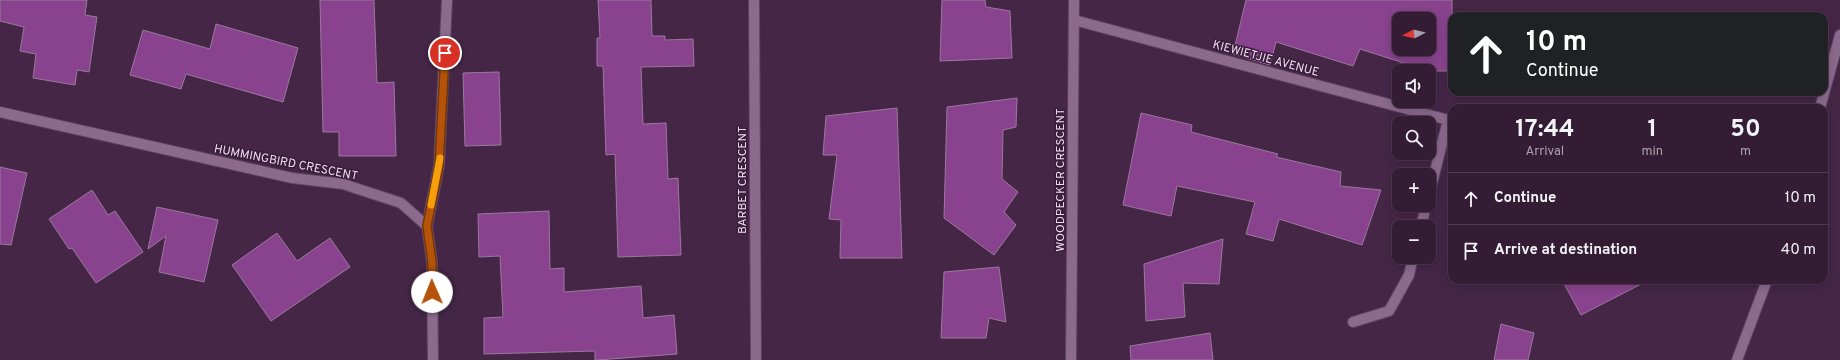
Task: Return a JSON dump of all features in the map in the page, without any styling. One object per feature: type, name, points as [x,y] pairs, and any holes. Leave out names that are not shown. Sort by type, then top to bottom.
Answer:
[{"type":"street","points":[[433,360],[432,262],[427,226],[439,166],[447,0]]},
{"type":"street","name":"BARBET CRESCENT","points":[[754,0],[756,360]]},
{"type":"street","name":"WOODPECKER CRESCENT","points":[[1071,360],[1074,0]]},
{"type":"street","name":"KIEWIETJIE AVENUE","points":[[1074,20],[1448,120]]},
{"type":"street","points":[[1828,78],[1840,34]]},
{"type":"street","name":"HUMMINGBIRD CRESCENT","points":[[0,112],[292,178],[343,184],[401,203],[427,226]]},
{"type":"street","points":[[1436,170],[1448,128]]},
{"type":"street","points":[[1354,322],[1389,311],[1409,275],[1411,264]]},
{"type":"street","points":[[1737,360],[1766,284]]},
{"type":"building","points":[[0,0],[87,0],[85,15],[97,17],[89,72],[77,70],[75,85],[33,78],[36,54],[20,51],[24,27],[0,21]]},
{"type":"building","points":[[320,0],[374,0],[377,83],[394,82],[396,156],[339,156],[339,132],[323,132]]},
{"type":"building","points":[[598,0],[651,0],[652,36],[665,36],[665,40],[693,39],[694,66],[641,67],[643,124],[666,123],[668,179],[678,178],[681,255],[618,257],[615,154],[606,155],[603,66],[597,66],[597,38],[600,38]]},
{"type":"building","points":[[942,0],[985,0],[986,7],[1010,11],[1012,58],[940,61]]},
{"type":"building","points":[[1246,0],[1452,0],[1452,12],[1448,12],[1448,71],[1436,71],[1436,64],[1407,64],[1360,49],[1353,66],[1276,42],[1270,65],[1233,54]]},
{"type":"building","points":[[216,24],[298,48],[283,102],[186,74],[181,89],[130,75],[143,30],[210,49]]},
{"type":"building","points":[[499,72],[501,145],[465,146],[463,73]]},
{"type":"building","points":[[1017,98],[1016,127],[1003,130],[1002,179],[1018,192],[1004,212],[1016,225],[994,255],[944,218],[947,107]]},
{"type":"building","points":[[897,108],[902,258],[840,258],[841,220],[829,219],[837,155],[823,155],[826,116]]},
{"type":"building","points":[[1141,113],[1192,125],[1191,132],[1278,154],[1276,157],[1341,172],[1340,186],[1381,190],[1362,245],[1279,219],[1273,241],[1246,234],[1255,202],[1177,186],[1171,216],[1123,205]]},
{"type":"building","points":[[0,167],[27,173],[11,245],[0,244]]},
{"type":"building","points":[[92,190],[108,215],[115,211],[143,252],[96,283],[72,248],[69,249],[49,219]]},
{"type":"building","points":[[157,207],[218,220],[204,282],[159,272],[166,236],[148,249]]},
{"type":"building","points":[[549,211],[550,269],[564,268],[564,292],[641,286],[643,318],[674,315],[677,354],[595,360],[595,351],[484,354],[484,318],[503,317],[500,256],[479,257],[478,214]]},
{"type":"building","points":[[277,233],[297,261],[330,238],[350,267],[271,321],[232,265]]},
{"type":"building","points":[[1223,239],[1219,284],[1183,283],[1185,317],[1146,321],[1144,264]]},
{"type":"building","points":[[999,267],[1006,322],[989,318],[986,338],[941,338],[944,272]]},
{"type":"building","points":[[1564,284],[1641,284],[1581,315]]},
{"type":"building","points":[[1501,324],[1534,333],[1528,360],[1494,360]]},
{"type":"building","points":[[1210,333],[1213,360],[1131,360],[1130,346]]},
{"type":"slow traffic","points":[[431,205],[440,158]]},
{"type":"route","points":[[432,292],[432,262],[427,226],[439,166],[445,53]]}]
